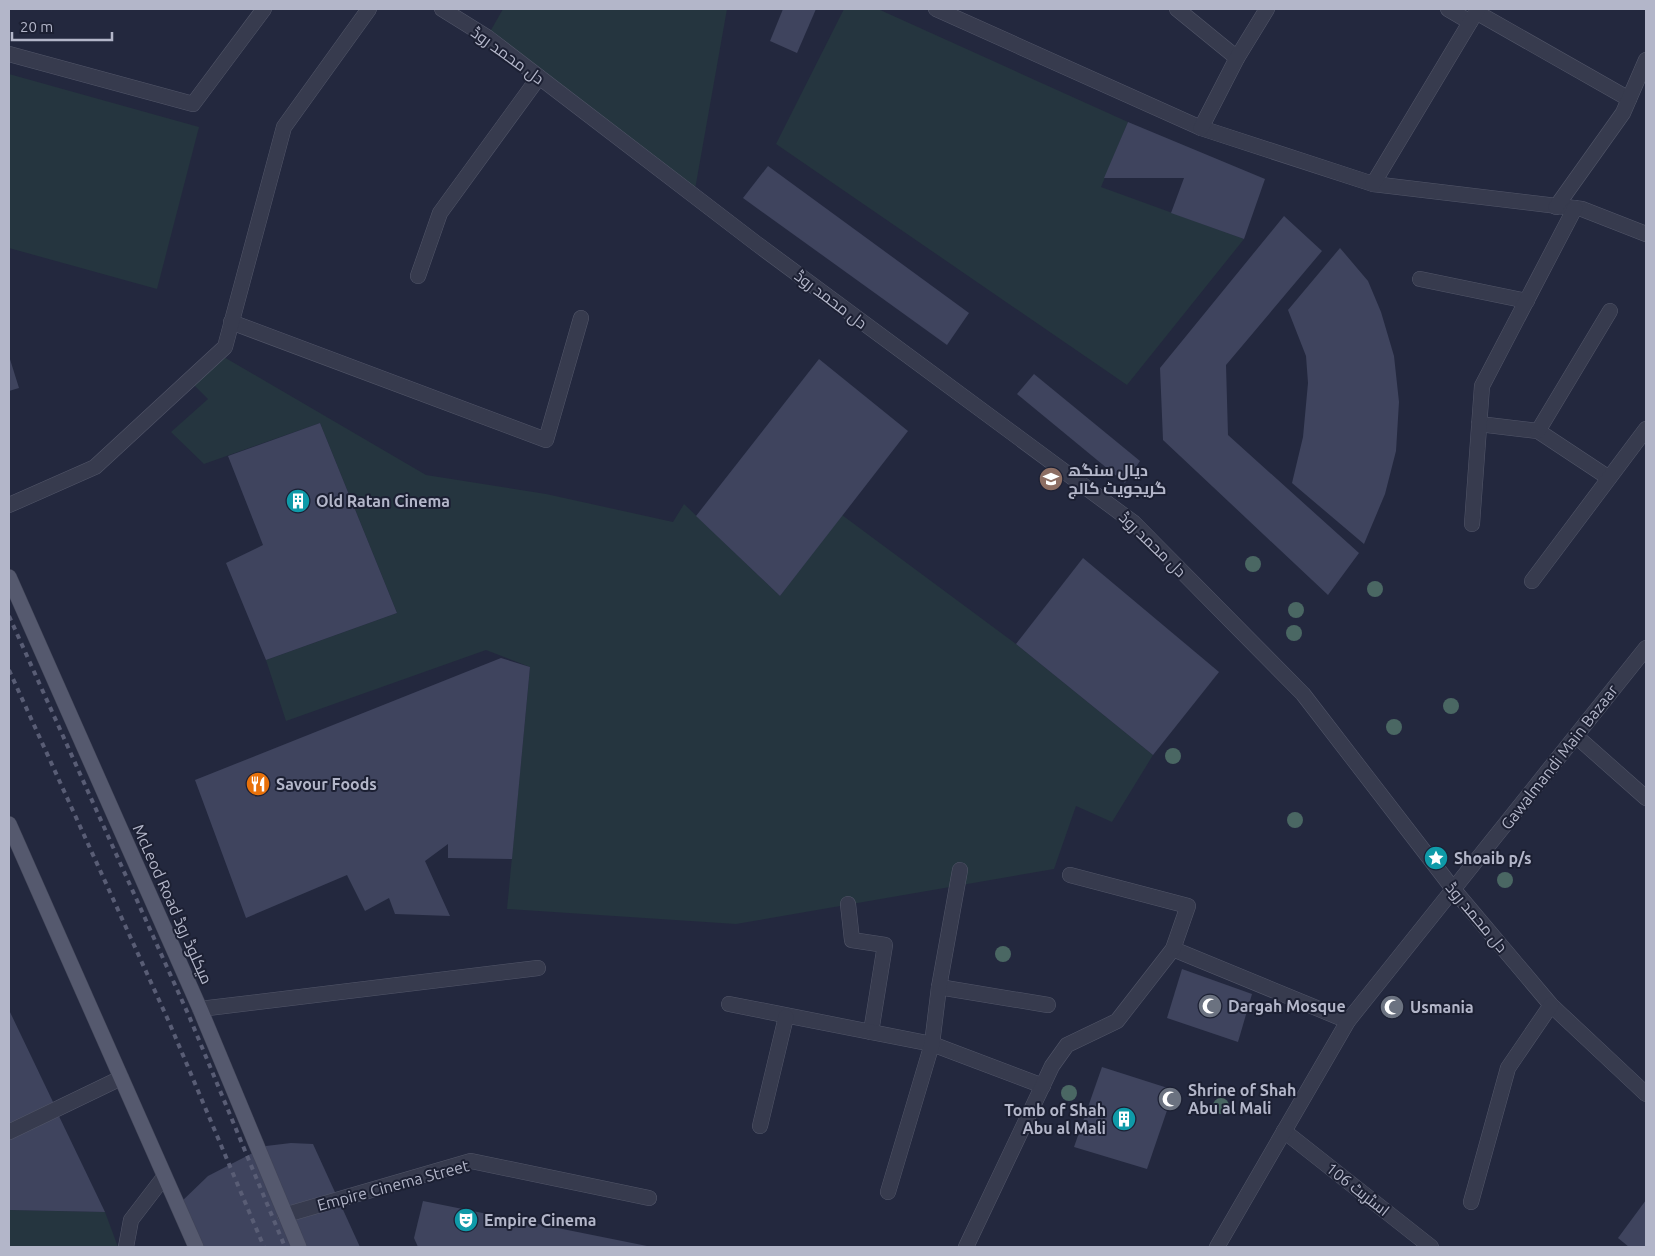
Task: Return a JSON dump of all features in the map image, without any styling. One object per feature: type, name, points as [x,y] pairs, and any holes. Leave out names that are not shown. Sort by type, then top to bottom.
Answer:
[{"type":"main road","name":"McLeod Road میکلوڈ روڈ","points":[[9,577],[200,1009],[299,1247]]},
{"type":"main road","points":[[9,824],[196,1247]]},
{"type":"street","points":[[9,54],[193,104],[264,9]]},
{"type":"street","points":[[9,505],[94,467],[225,346],[284,126],[370,9]]},
{"type":"street","name":"دل محمد روڈ","points":[[442,9],[487,37],[765,250],[1134,523],[1302,694],[1454,890],[1551,1005],[1646,1094]]},
{"type":"street","points":[[936,9],[1201,128],[1373,184],[1575,208],[1646,234]]},
{"type":"street","points":[[1177,9],[1237,58]]},
{"type":"street","points":[[1201,128],[1237,58],[1267,9]]},
{"type":"street","points":[[1448,9],[1474,14],[1629,99]]},
{"type":"street","points":[[1373,184],[1474,14]]},
{"type":"street","points":[[1556,207],[1623,113],[1646,60]]},
{"type":"street","points":[[418,276],[440,213],[539,77]]},
{"type":"street","points":[[1472,524],[1482,386],[1575,208]]},
{"type":"street","points":[[1420,279],[1527,301]]},
{"type":"street","points":[[1538,431],[1610,312]]},
{"type":"street","points":[[232,322],[546,440],[581,318]]},
{"type":"street","points":[[1479,424],[1538,431],[1609,478]]},
{"type":"street","points":[[1532,581],[1646,429]]},
{"type":"street","name":"Gawalmandi Main Bazaar","points":[[1216,1247],[1348,1021],[1646,648]]},
{"type":"street","points":[[1576,736],[1646,798]]},
{"type":"street","points":[[888,1192],[932,1044],[939,987],[960,870]]},
{"type":"street","points":[[966,1247],[1043,1086],[1066,1045],[1117,1020],[1173,949],[1188,906],[1070,876]]},
{"type":"street","points":[[848,904],[852,940],[885,945],[871,1032]]},
{"type":"street","points":[[1173,949],[1348,1021]]},
{"type":"street","points":[[200,1009],[538,968]]},
{"type":"street","points":[[939,987],[1048,1005]]},
{"type":"street","points":[[728,1004],[786,1017],[932,1044],[1043,1086]]},
{"type":"street","points":[[1471,1202],[1508,1068],[1551,1005]]},
{"type":"street","points":[[760,1126],[786,1017]]},
{"type":"street","points":[[9,1132],[121,1078]]},
{"type":"street","name":"اسٹریٹ 106","points":[[1284,1131],[1431,1247]]},
{"type":"street","name":"Empire Cinema Street","points":[[285,1215],[470,1161],[649,1198]]},
{"type":"street","points":[[126,1247],[131,1220],[164,1177]]},
{"type":"shaded area","points":[[503,9],[727,9],[694,195],[487,37]]},
{"type":"shaded area","points":[[844,9],[878,9],[1128,122],[1101,187],[1244,239],[1127,385],[776,144]]},
{"type":"shaded area","points":[[9,74],[199,127],[157,289],[9,248]]},
{"type":"shaded area","points":[[217,353],[426,475],[546,494],[673,522],[684,504],[780,596],[842,515],[1016,644],[1153,755],[1112,822],[1076,806],[1054,869],[736,924],[507,909],[530,667],[486,650],[286,721],[266,660],[397,613],[320,423],[204,464],[171,432],[208,399],[189,380]]},
{"type":"shaded area","points":[[9,1210],[105,1212],[118,1247],[9,1247]]},
{"type":"building","points":[[783,9],[816,9],[797,53],[770,41]]},
{"type":"building","points":[[1128,122],[1265,179],[1244,239],[1171,213],[1184,178],[1104,178]]},
{"type":"building","points":[[768,166],[969,313],[947,345],[743,198]]},
{"type":"building","points":[[1284,216],[1322,251],[1226,365],[1228,435],[1359,553],[1328,595],[1163,440],[1160,368]]},
{"type":"building","points":[[1340,248],[1368,281],[1381,312],[1394,356],[1399,402],[1396,451],[1385,494],[1364,544],[1292,483],[1303,437],[1308,383],[1306,356],[1288,310]]},
{"type":"building","points":[[9,356],[19,388],[9,391]]},
{"type":"building","points":[[819,359],[908,431],[780,596],[696,516]]},
{"type":"building","points":[[1034,374],[1140,461],[1125,483],[1017,394]]},
{"type":"building","name":"Old Ratan Cinema","points":[[320,423],[397,613],[266,660],[226,563],[263,545],[228,456]]},
{"type":"building","points":[[1083,558],[1219,672],[1153,755],[1016,644]]},
{"type":"building","points":[[501,658],[530,667],[512,859],[448,858],[448,844],[425,861],[450,916],[395,914],[389,898],[365,911],[347,875],[246,918],[195,780]]},
{"type":"building","name":"Dargah Mosque","points":[[1182,969],[1252,994],[1238,1042],[1167,1018]]},
{"type":"building","points":[[9,1010],[54,1104],[9,1126]]},
{"type":"building","name":"Tomb of Shah Abu al Mali","points":[[1102,1067],[1174,1090],[1147,1169],[1074,1147]]},
{"type":"building","points":[[56,1110],[105,1212],[9,1210],[9,1135]]},
{"type":"building","points":[[291,1143],[313,1144],[360,1247],[199,1247],[180,1203],[208,1176],[266,1146]]},
{"type":"building","points":[[1646,1200],[1646,1247],[1629,1247],[1618,1238]]},
{"type":"building","name":"Empire Cinema","points":[[423,1201],[647,1247],[418,1247],[414,1238]]},
{"type":"railway","points":[[9,616],[189,1016],[285,1247]]},
{"type":"railway","points":[[9,670],[169,1022],[264,1247]]},
{"type":"place","name":"دیال سنگھ گریجویٹ کالج","points":[[1051,479]]},
{"type":"place","name":"Old Ratan Cinema","points":[[298,501]]},
{"type":"place","name":"Savour Foods","points":[[258,784]]},
{"type":"place","name":"Shoaib p/s","points":[[1436,858]]},
{"type":"place","name":"Dargah Mosque","points":[[1210,1006]]},
{"type":"place","name":"Usmania","points":[[1392,1007]]},
{"type":"place","name":"Shrine of Shah Abu al Mali","points":[[1170,1099]]},
{"type":"place","name":"Tomb of Shah Abu al Mali","points":[[1124,1119]]},
{"type":"place","name":"Empire Cinema","points":[[466,1220]]}]
